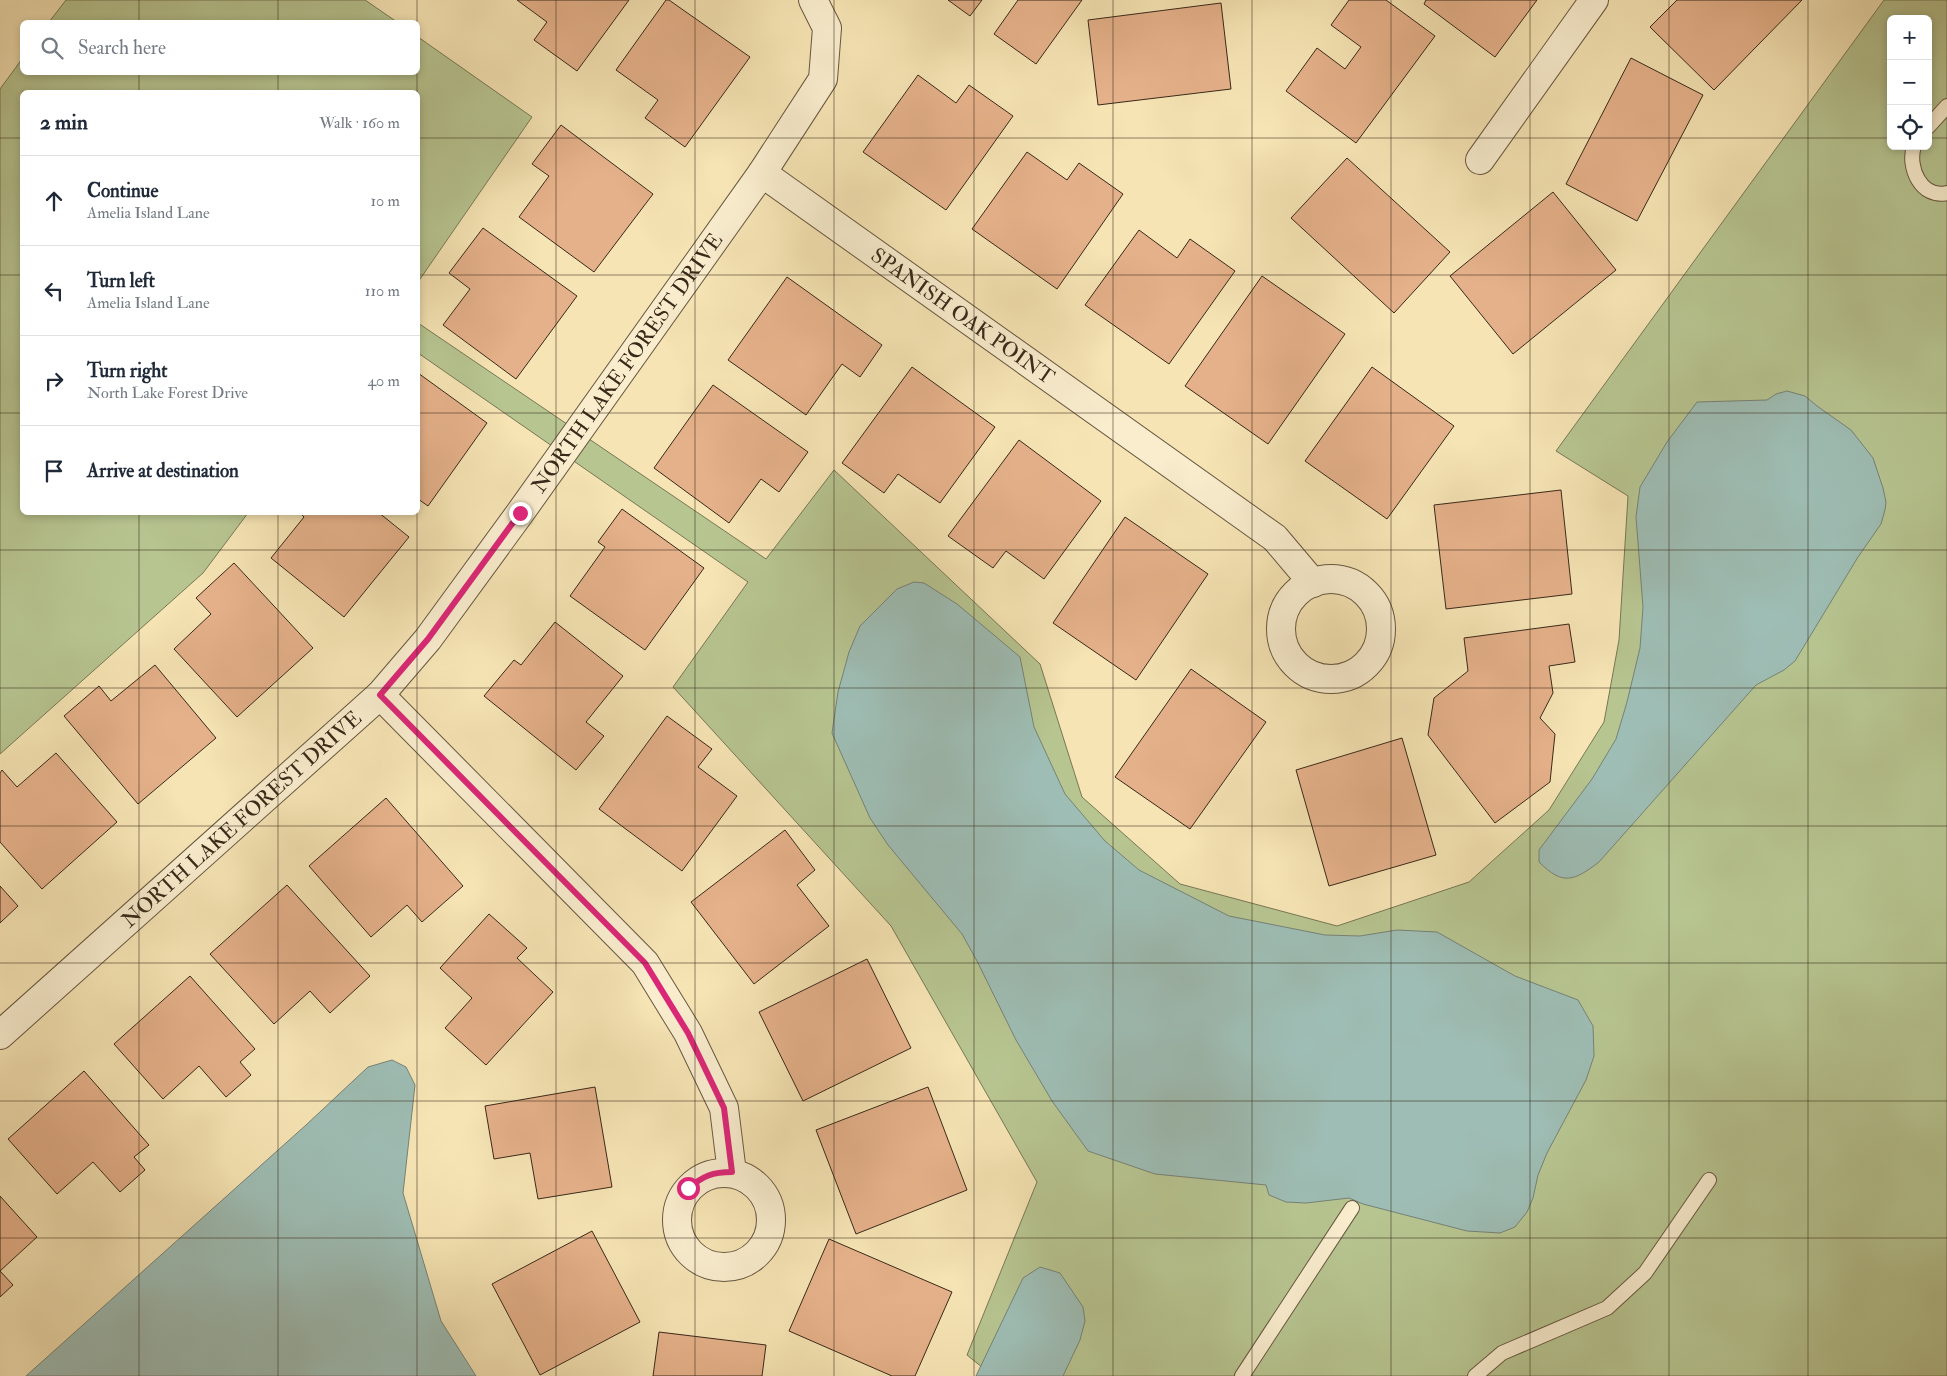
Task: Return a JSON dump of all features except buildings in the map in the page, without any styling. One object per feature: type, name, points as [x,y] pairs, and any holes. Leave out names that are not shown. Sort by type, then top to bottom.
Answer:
[{"type":"street","points":[[762,173],[823,79],[827,28],[813,0]]},
{"type":"street","points":[[1480,160],[1594,0]]},
{"type":"street","name":"SPANISH OAK POINT","points":[[762,173],[1275,538],[1314,582]]},
{"type":"street","name":"NORTH LAKE FOREST DRIVE","points":[[0,1035],[380,695],[428,639],[762,173]]},
{"type":"street","points":[[380,695],[645,963],[688,1033],[724,1108],[732,1172]]},
{"type":"lane","points":[[1932,123],[1947,106]]},
{"type":"lane","points":[[1913,150],[1912,167],[1921,186],[1940,194],[1947,193]]},
{"type":"lane","points":[[1475,1376],[1502,1353],[1607,1308],[1645,1273],[1709,1180]]},
{"type":"lane","points":[[1242,1376],[1352,1208]]},
{"type":"green space","points":[[66,0],[365,0],[394,20],[51,20]]},
{"type":"green space","points":[[1884,0],[1947,0],[1947,1376],[993,1376],[967,1355],[1037,1182],[891,926],[673,687],[748,582],[420,354],[420,324],[766,559],[834,470],[1040,664],[1082,797],[1180,884],[1337,926],[1469,882],[1549,810],[1604,722],[1619,640],[1628,496],[1556,451]]},
{"type":"green space","points":[[420,38],[532,117],[420,279],[420,90],[20,90],[20,515],[246,515],[203,573],[0,754],[0,89],[20,62],[20,75],[420,75]]},
{"type":"water","points":[[1787,391],[1805,396],[1851,430],[1873,458],[1886,502],[1881,524],[1858,557],[1795,661],[1784,670],[1756,685],[1599,862],[1575,877],[1562,878],[1555,875],[1539,862],[1539,850],[1592,779],[1616,739],[1640,648],[1643,607],[1636,517],[1640,487],[1667,442],[1697,402],[1767,400],[1776,394]]},
{"type":"water","points":[[914,582],[924,583],[957,604],[1020,657],[1034,727],[1065,794],[1105,841],[1139,870],[1229,916],[1325,935],[1360,936],[1397,930],[1437,932],[1515,976],[1578,1000],[1593,1026],[1594,1056],[1586,1080],[1547,1153],[1527,1212],[1515,1227],[1500,1233],[1467,1231],[1363,1204],[1349,1198],[1306,1203],[1286,1202],[1269,1195],[1266,1185],[1155,1174],[1088,1151],[1052,1101],[1016,1040],[962,934],[888,845],[870,818],[832,733],[838,692],[849,652],[860,626],[897,589]]},
{"type":"water","points":[[392,1060],[406,1067],[415,1085],[403,1193],[441,1321],[476,1376],[26,1376],[368,1067]]},
{"type":"water","points":[[1040,1267],[1060,1273],[1083,1307],[1085,1321],[1080,1340],[1063,1376],[976,1376],[1023,1278]]},
{"type":"route","points":[[520,513],[428,639],[380,695],[645,963],[688,1033],[724,1108],[732,1172],[716,1172],[700,1178],[688,1188]]}]
